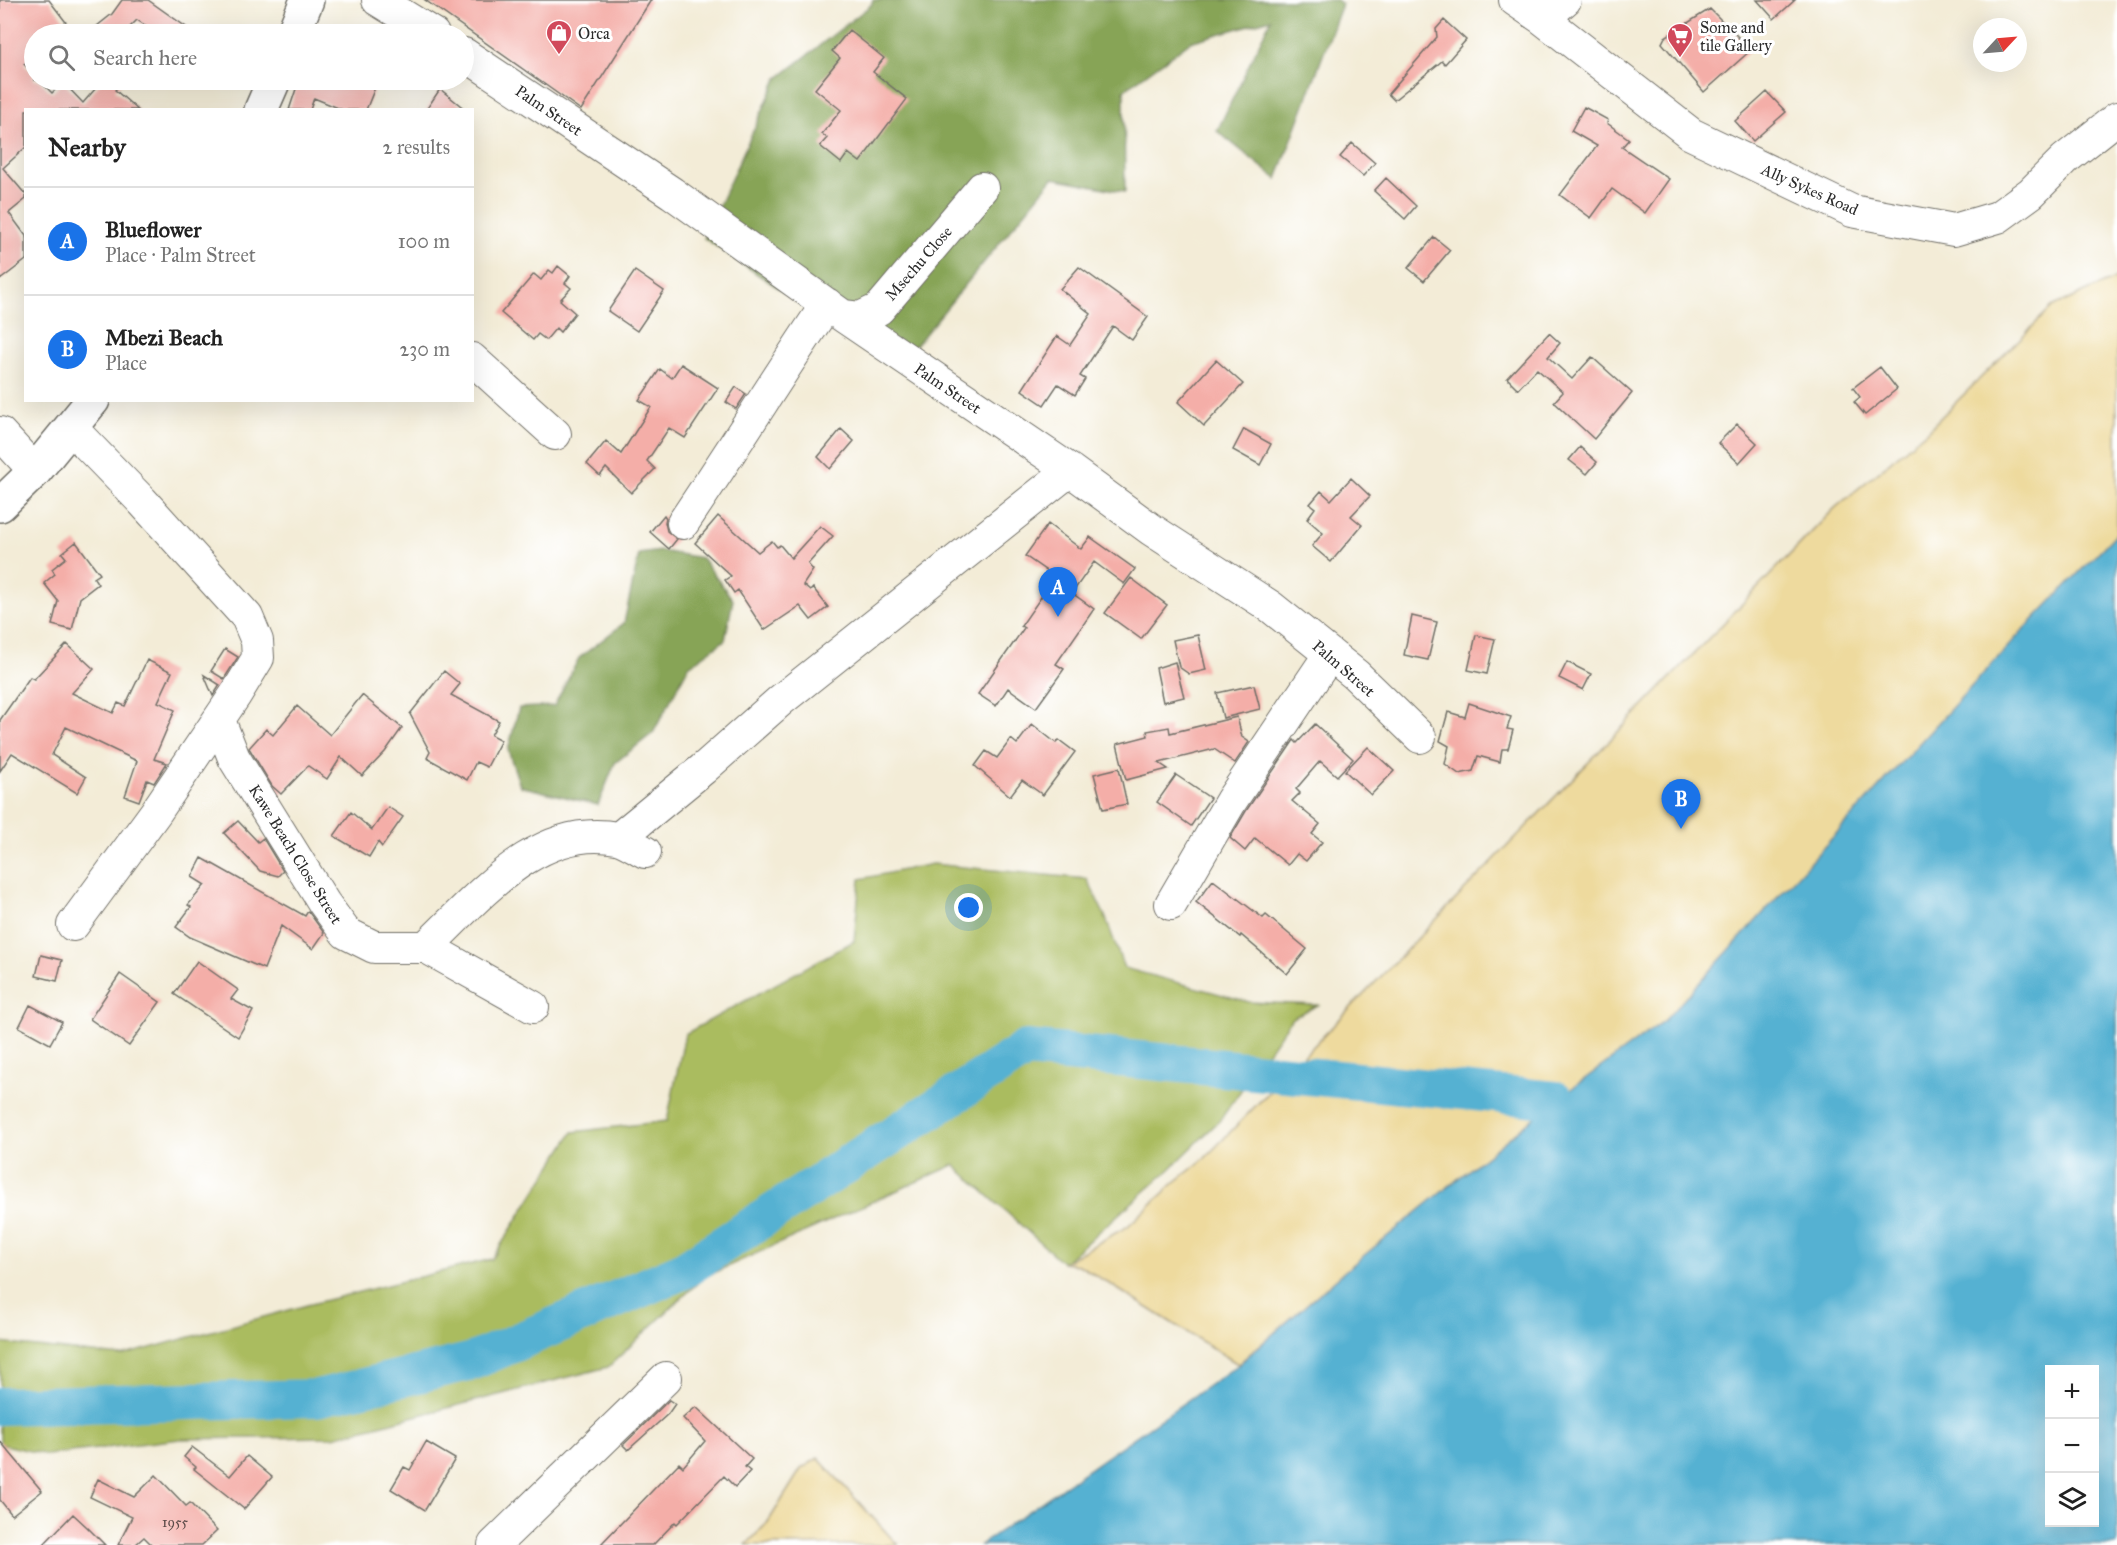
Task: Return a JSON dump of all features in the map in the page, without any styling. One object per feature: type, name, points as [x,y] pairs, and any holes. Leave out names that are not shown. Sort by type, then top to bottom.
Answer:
[{"type":"main road","points":[[297,24],[307,0]]},
{"type":"main road","points":[[262,108],[270,90]]},
{"type":"main road","points":[[0,505],[35,471],[91,402]]},
{"type":"street","points":[[378,0],[417,24]]},
{"type":"street","name":"Ally Sykes Road","points":[[1515,0],[1554,10],[1691,134],[1852,211],[1954,230],[1998,217],[2031,193],[2064,159],[2117,117]]},
{"type":"street","name":"Palm Street","points":[[474,61],[662,187],[835,310],[1070,470],[1152,530],[1270,607],[1356,675],[1420,736]]},
{"type":"street","name":"Msechu Close","points":[[835,310],[860,318],[879,309],[982,188]]},
{"type":"street","points":[[683,523],[787,363],[835,310]]},
{"type":"street","points":[[474,361],[555,434]]},
{"type":"street","points":[[71,428],[142,501],[247,617],[257,641],[258,658],[156,812],[73,925]]},
{"type":"street","points":[[0,433],[35,471]]},
{"type":"street","points":[[426,947],[519,861],[548,846],[584,835],[632,845],[703,769],[781,700],[1070,470]]},
{"type":"street","points":[[1171,904],[1231,801],[1330,654]]},
{"type":"street","name":"Kawe Beach Close Street","points":[[219,720],[234,758],[324,903],[346,933],[374,947],[426,947],[533,1007]]},
{"type":"street","points":[[494,1545],[666,1378]]},
{"type":"green space","points":[[873,0],[1337,0],[1342,4],[1277,179],[1217,131],[1271,19],[1190,42],[1124,90],[1125,192],[1053,178],[912,350],[852,338],[704,238],[777,79],[871,5]]},
{"type":"green space","points":[[661,551],[702,558],[733,600],[725,640],[689,666],[653,733],[615,763],[598,805],[520,786],[508,750],[519,708],[554,706],[579,658],[624,623],[639,554]]},
{"type":"green space","points":[[932,864],[1087,879],[1105,916],[1124,968],[1249,1002],[1318,1005],[1292,1018],[1220,1120],[1167,1172],[1063,1263],[954,1165],[704,1277],[608,1367],[333,1437],[180,1439],[47,1455],[0,1444],[0,1343],[121,1356],[307,1305],[492,1259],[573,1132],[667,1121],[685,1034],[854,941],[860,879]]},
{"type":"sand","points":[[2117,278],[2117,533],[2015,639],[1665,1020],[1556,1100],[1459,1178],[1345,1271],[1238,1364],[1079,1265],[1063,1263],[1128,1226],[1205,1158],[1835,508],[1927,431],[2052,307]]},
{"type":"sand","points":[[818,1458],[898,1545],[746,1545],[768,1522],[801,1469]]},
{"type":"water","points":[[2117,533],[2117,1545],[980,1545],[1238,1365],[1345,1271],[1459,1178],[1556,1100],[1665,1020],[2015,639]]},
{"type":"building","points":[[0,0],[49,0],[67,24],[24,24],[24,90],[49,90],[52,93],[55,90],[71,90],[83,103],[94,90],[115,90],[136,108],[24,108],[24,149],[3,168],[24,193],[24,201],[9,213],[24,233],[24,262],[0,280]]},
{"type":"building","points":[[122,0],[148,0],[182,24],[143,24],[137,20],[133,24],[100,24],[112,14]]},
{"type":"building","name":"Orca","points":[[425,0],[651,0],[581,110],[474,35],[474,24],[459,24]]},
{"type":"building","points":[[1757,0],[1795,0],[1774,19]]},
{"type":"building","points":[[1710,9],[1751,50],[1704,92],[1662,43],[1665,37]]},
{"type":"building","points":[[1444,20],[1466,40],[1445,64],[1442,61],[1394,100],[1388,94],[1437,37],[1436,29]]},
{"type":"building","points":[[849,30],[884,58],[873,72],[907,99],[860,162],[848,153],[841,163],[820,146],[827,138],[822,134],[841,110],[815,89],[840,58],[832,51]]},
{"type":"building","points":[[296,90],[374,90],[367,108],[338,108],[314,98],[311,108],[290,108]]},
{"type":"building","points":[[441,90],[464,108],[427,108]]},
{"type":"building","points":[[1767,92],[1786,112],[1753,141],[1735,121]]},
{"type":"building","points":[[1584,107],[1608,120],[1607,123],[1629,139],[1622,147],[1669,179],[1645,213],[1612,189],[1591,218],[1560,195],[1597,146],[1571,131]]},
{"type":"building","points":[[1352,143],[1375,163],[1363,176],[1340,157]]},
{"type":"building","points":[[1386,178],[1416,206],[1405,219],[1374,191]]},
{"type":"building","points":[[1434,237],[1450,250],[1424,281],[1408,268]]},
{"type":"building","points":[[558,266],[570,276],[565,283],[571,288],[560,300],[575,313],[560,332],[556,328],[546,340],[538,334],[533,340],[501,313],[534,274],[541,280],[549,270],[553,273]]},
{"type":"building","points":[[1079,267],[1148,317],[1132,340],[1113,326],[1080,376],[1085,379],[1075,395],[1058,384],[1044,405],[1022,390],[1057,336],[1070,345],[1091,314],[1060,289]]},
{"type":"building","points":[[635,271],[664,291],[637,331],[608,311]]},
{"type":"building","points":[[1549,333],[1560,343],[1548,357],[1572,379],[1592,357],[1632,393],[1594,439],[1554,402],[1563,392],[1537,369],[1518,389],[1507,378]]},
{"type":"building","points":[[1216,360],[1243,384],[1204,426],[1178,402]]},
{"type":"building","points":[[681,364],[718,388],[685,438],[669,428],[647,461],[655,469],[631,493],[606,468],[600,476],[587,464],[606,441],[621,454],[651,407],[639,400],[660,369],[672,378]]},
{"type":"building","points":[[1880,367],[1897,389],[1865,415],[1854,402],[1860,397],[1853,388]]},
{"type":"building","points":[[736,387],[746,394],[736,409],[726,402]]},
{"type":"building","points":[[1737,424],[1757,443],[1739,463],[1718,443]]},
{"type":"building","points":[[841,429],[854,441],[830,469],[818,457]]},
{"type":"building","points":[[1244,429],[1271,444],[1260,465],[1233,450]]},
{"type":"building","points":[[1580,447],[1597,462],[1587,474],[1569,460]]},
{"type":"building","points":[[1351,478],[1370,496],[1351,516],[1362,525],[1331,562],[1312,546],[1323,533],[1307,519],[1315,508],[1310,504],[1321,491],[1331,500]]},
{"type":"building","points":[[664,515],[667,531],[677,539],[669,549],[650,532]]},
{"type":"building","points":[[718,516],[758,552],[772,541],[777,547],[780,545],[791,558],[820,526],[833,536],[808,564],[813,570],[803,585],[810,591],[813,588],[828,607],[811,620],[800,606],[764,630],[738,590],[734,593],[725,580],[731,576],[695,543]]},
{"type":"building","points":[[1048,524],[1081,549],[1090,537],[1135,569],[1124,584],[1094,562],[1072,593],[1094,609],[1056,664],[1064,669],[1036,708],[1008,688],[996,706],[978,694],[1024,628],[1021,626],[1055,577],[1025,556]]},
{"type":"building","points":[[76,542],[100,574],[94,578],[98,584],[80,598],[72,630],[52,625],[58,601],[44,583],[55,574],[52,569],[66,558],[62,553]]},
{"type":"building","points":[[1131,578],[1167,605],[1141,639],[1105,613]]},
{"type":"building","points":[[1412,616],[1437,622],[1428,660],[1404,655]]},
{"type":"building","points":[[1198,635],[1206,670],[1189,674],[1179,667],[1173,640]]},
{"type":"building","points":[[1476,635],[1495,639],[1487,674],[1468,670]]},
{"type":"building","points":[[67,644],[94,669],[72,693],[113,713],[118,703],[125,706],[147,660],[172,672],[158,702],[175,710],[154,759],[167,763],[154,783],[147,780],[139,801],[125,796],[137,761],[66,727],[52,755],[86,777],[77,793],[12,753],[0,771],[0,720],[30,677],[34,679]]},
{"type":"building","points":[[225,649],[238,657],[224,679],[211,671]]},
{"type":"building","points":[[1175,662],[1184,697],[1163,702],[1156,668]]},
{"type":"building","points":[[1567,662],[1591,674],[1583,690],[1559,678]]},
{"type":"building","points":[[444,671],[460,684],[451,695],[499,721],[491,735],[501,740],[487,767],[476,762],[467,780],[427,758],[430,752],[410,714]]},
{"type":"building","points":[[204,675],[220,685],[213,696]]},
{"type":"building","points":[[1254,685],[1260,709],[1223,718],[1217,693]]},
{"type":"building","points":[[362,695],[402,728],[385,752],[362,776],[341,757],[327,779],[308,766],[281,794],[272,786],[249,748],[266,729],[273,735],[297,706],[330,735]]},
{"type":"building","points":[[1469,703],[1511,717],[1507,729],[1513,730],[1508,749],[1502,749],[1500,762],[1478,756],[1473,771],[1459,774],[1445,764],[1449,746],[1440,741],[1448,712],[1465,717]]},
{"type":"building","points":[[1237,717],[1242,737],[1249,742],[1235,763],[1214,749],[1159,763],[1168,769],[1126,780],[1117,744],[1148,736],[1147,731],[1169,727],[1170,733]]},
{"type":"building","points":[[1032,724],[1056,743],[1059,740],[1075,752],[1043,795],[1022,780],[1010,796],[975,766],[986,751],[997,758],[1011,739],[1017,744]]},
{"type":"building","points":[[1315,724],[1353,759],[1337,776],[1320,761],[1296,789],[1300,793],[1292,801],[1320,824],[1312,834],[1322,842],[1306,861],[1297,854],[1288,865],[1255,838],[1245,851],[1230,838],[1294,740],[1297,743]]},
{"type":"building","points":[[1368,747],[1394,771],[1371,795],[1345,771]]},
{"type":"building","points":[[1119,768],[1127,804],[1103,809],[1094,774]]},
{"type":"building","points":[[1176,775],[1210,798],[1191,826],[1157,802]]},
{"type":"building","points":[[388,807],[403,817],[382,847],[378,842],[369,857],[334,836],[351,812],[372,830]]},
{"type":"building","points":[[238,821],[258,842],[263,838],[283,871],[278,876],[260,871],[224,833]]},
{"type":"building","points":[[202,858],[305,916],[308,911],[324,933],[313,949],[281,926],[264,969],[190,937],[176,927],[191,907],[188,905],[205,885],[192,877]]},
{"type":"building","points":[[1213,880],[1263,918],[1266,915],[1307,949],[1287,974],[1241,935],[1240,937],[1196,902]]},
{"type":"building","points":[[41,955],[62,960],[57,981],[36,976]]},
{"type":"building","points":[[197,961],[238,990],[231,999],[253,1011],[238,1037],[174,994]]},
{"type":"building","points":[[120,974],[160,1002],[129,1046],[90,1019]]},
{"type":"building","points":[[30,1005],[62,1022],[50,1044],[19,1027]]},
{"type":"building","points":[[669,1400],[675,1404],[668,1414],[628,1450],[623,1445]]},
{"type":"building","points":[[696,1407],[752,1459],[745,1467],[750,1471],[735,1487],[724,1476],[653,1545],[600,1545],[679,1463],[683,1467],[705,1441],[683,1418]]},
{"type":"building","points":[[0,1441],[42,1491],[12,1515],[0,1500]]},
{"type":"building","points":[[426,1442],[455,1459],[425,1510],[391,1489],[404,1467],[410,1470]]},
{"type":"building","points":[[192,1447],[230,1476],[247,1456],[272,1477],[244,1509],[194,1469],[196,1467],[184,1457]]},
{"type":"building","points":[[156,1475],[186,1506],[190,1503],[217,1531],[202,1545],[152,1545],[144,1537],[135,1545],[118,1545],[132,1517],[90,1497],[98,1479],[134,1497]]},
{"type":"building","points":[[73,1514],[87,1527],[105,1545],[43,1545]]},
{"type":"waterway","points":[[0,1406],[317,1398],[473,1361],[682,1271],[1026,1049],[1556,1100]]},
{"type":"place","name":"Orca","points":[[559,56]]},
{"type":"place","name":"Some and tile Gallery","points":[[1680,59]]},
{"type":"place","name":"Blueflower","points":[[1058,617]]},
{"type":"place","name":"Mbezi Beach","points":[[1681,829]]}]
